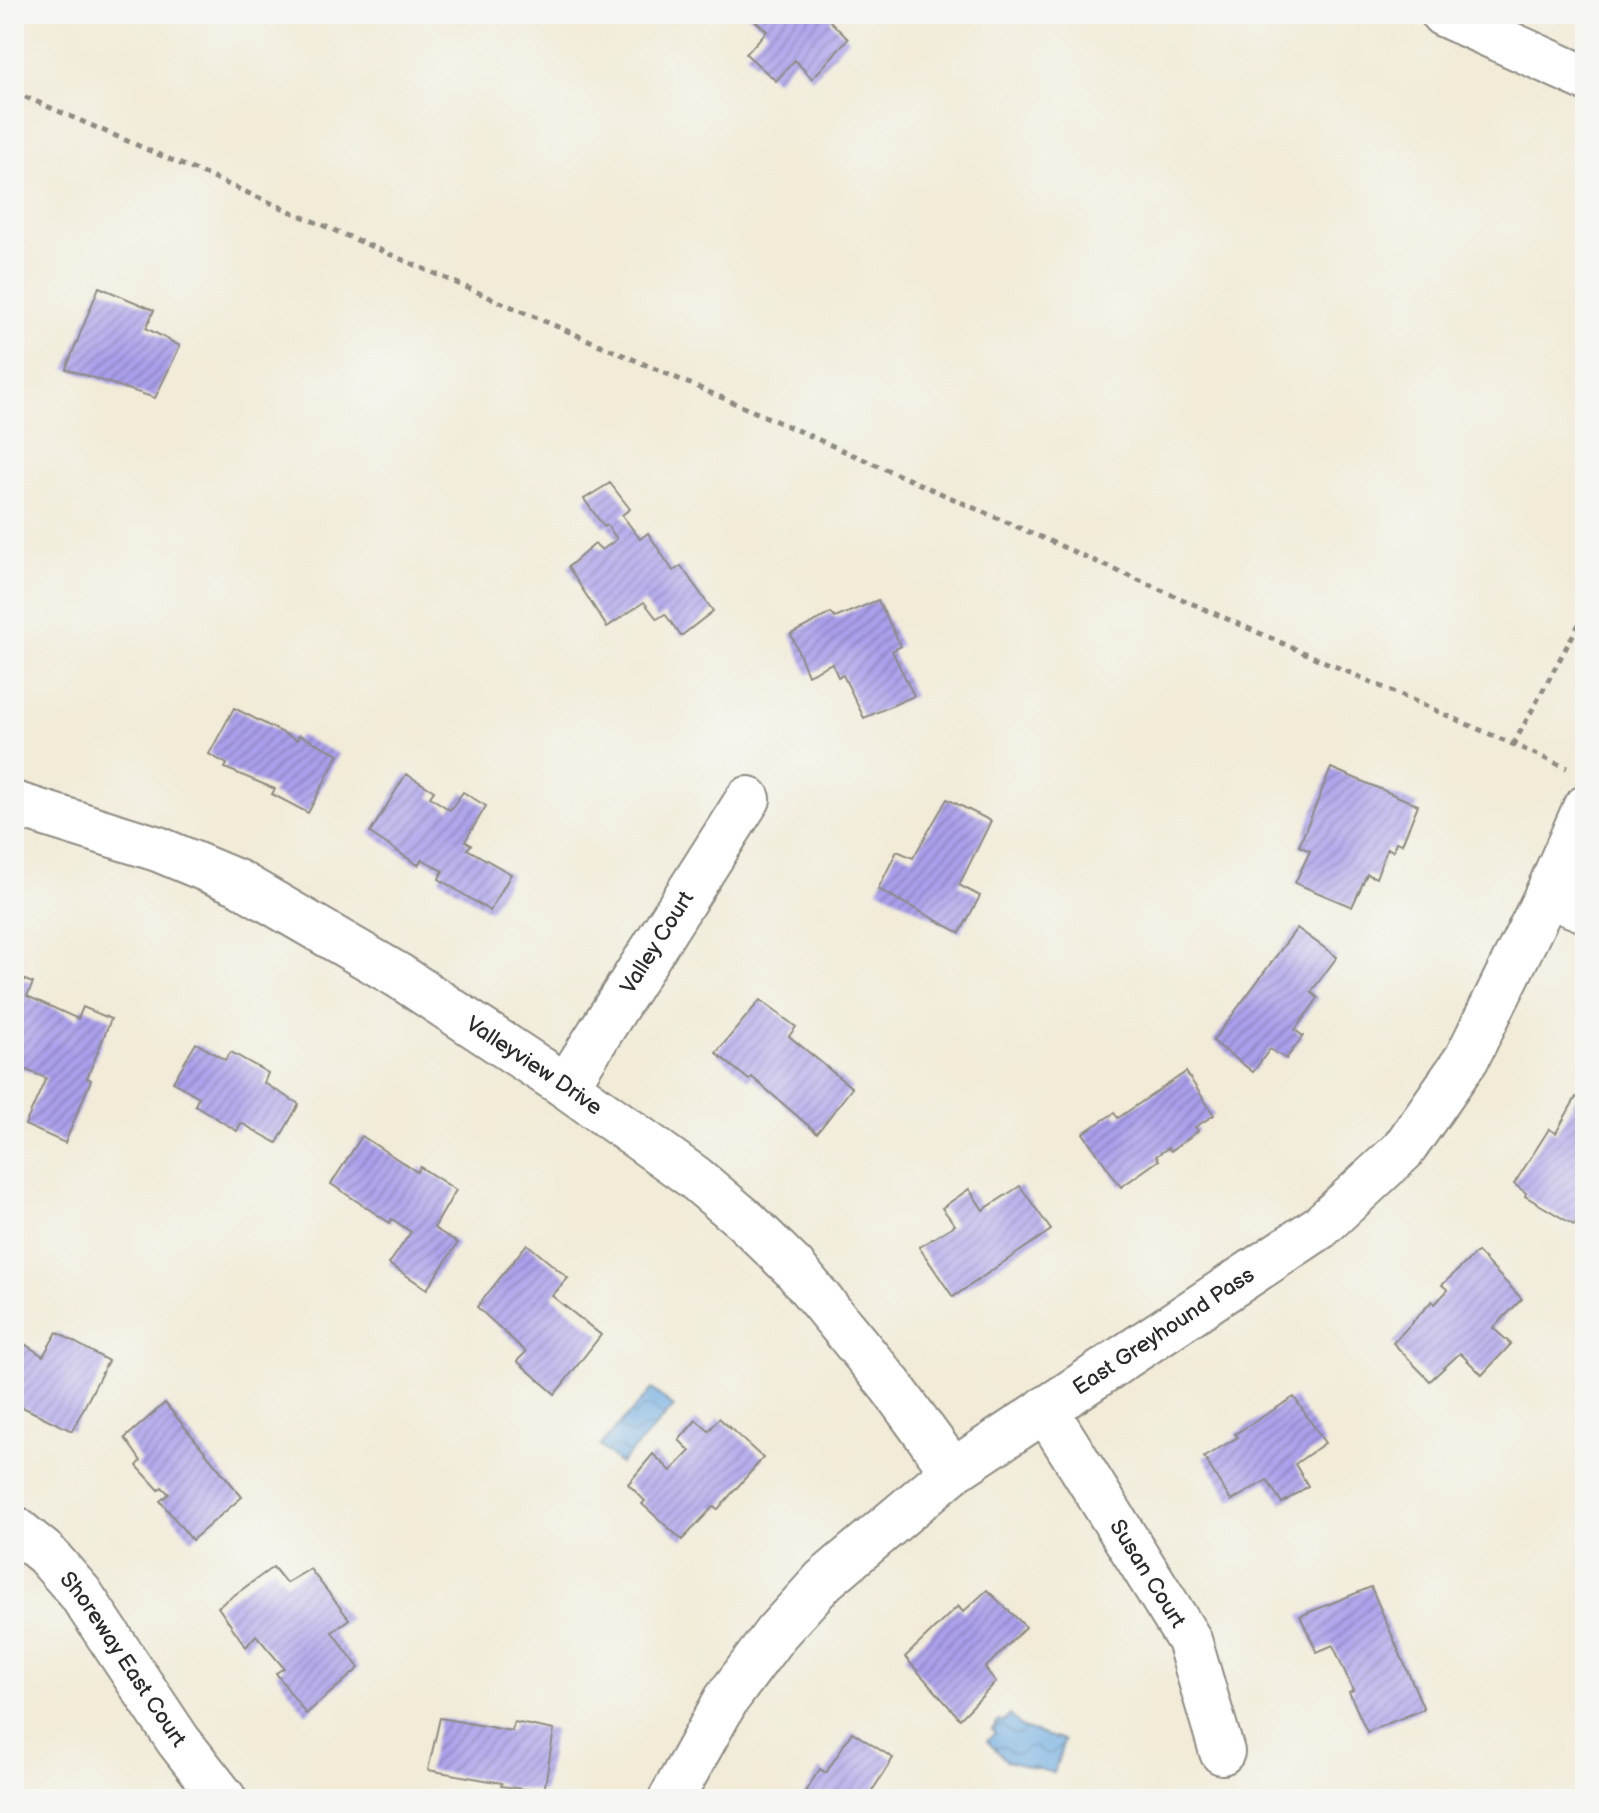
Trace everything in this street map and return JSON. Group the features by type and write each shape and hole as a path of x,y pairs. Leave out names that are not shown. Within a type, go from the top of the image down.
{"street":[{"path":"1443,14 1585,78"},
{"name":"Valley Court","path":"566,1086 748,799"},
{"name":"Valleyview Drive","path":"14,804 158,849 237,882 399,976 566,1086 695,1178 746,1221 794,1268 891,1386 953,1471"},
{"name":"East Greyhound Pass","path":"671,1799 726,1700 776,1633 824,1580 953,1471 1320,1227 1403,1150 1467,1058 1566,903 1585,808"},
{"name":"Susan Court","path":"1045,1409 1189,1640 1222,1752"},
{"name":"Shoreway East Court","path":"14,1528 46,1554 80,1593 178,1740 224,1799"}],"path":[{"path":"14,92 769,418 1567,768"},
{"path":"1513,745 1585,613"}],"water":[{"path":"652,1389 674,1407 620,1464 600,1446"},
{"path":"1010,1715 1023,1728 1064,1741 1054,1773 1007,1761 987,1741 995,1733 992,1730 999,1721 1003,1723"}],"building":[{"path":"747,14 836,14 830,21 848,39 812,79 795,60 776,81 746,54 767,31"},
{"path":"99,287 154,310 146,328 180,346 155,398 66,369"},
{"path":"610,483 630,509 622,515 640,539 648,533 673,571 681,566 713,611 681,636 665,614 657,619 644,602 607,627 568,567 595,544 602,550 617,539 584,499"},
{"path":"878,600 901,646 892,651 914,696 864,718 843,675 838,677 832,663 808,675 791,634 831,613 835,618"},
{"path":"234,708 297,740 299,735 339,754 308,813 272,794 275,789 225,768 227,764 209,754"},
{"path":"1331,768 1418,805 1402,844 1396,842 1393,851 1387,848 1376,878 1367,874 1352,907 1295,883 1310,851 1299,846"},
{"path":"406,774 434,791 430,797 450,810 463,792 486,806 465,841 471,845 467,849 511,874 490,911 439,879 443,871 422,859 418,865 370,833"},
{"path":"947,799 991,821 959,885 980,896 960,933 878,889 897,851 913,858"},
{"path":"1297,928 1337,957 1311,992 1318,998 1295,1030 1303,1036 1286,1059 1270,1049 1253,1072 1213,1041"},
{"path":"14,976 33,983 27,996 78,1019 83,1007 111,1019 87,1078 91,1080 65,1143 25,1125 46,1078 14,1065 17,1051 14,1050"},
{"path":"760,1000 796,1027 789,1036 852,1088 817,1133 752,1077 749,1080 716,1053"},
{"path":"196,1043 225,1060 231,1052 268,1073 264,1083 299,1104 277,1143 241,1123 237,1131 195,1105 199,1097 173,1082"},
{"path":"1186,1072 1214,1115 1195,1127 1198,1131 1171,1151 1168,1148 1156,1156 1159,1160 1121,1187 1083,1133 1114,1113 1118,1118"},
{"path":"1576,1097 1585,1103 1585,1223 1578,1219 1574,1225 1525,1196 1526,1193 1514,1184 1549,1129 1556,1133"},
{"path":"362,1136 417,1172 420,1167 456,1190 434,1228 458,1243 427,1289 389,1264 411,1232 392,1219 390,1223 331,1184"},
{"path":"1020,1186 1051,1230 953,1297 919,1247 955,1225 942,1208 969,1189 983,1210"},
{"path":"527,1244 568,1278 552,1296 601,1335 555,1394 517,1361 526,1352 477,1307"},
{"path":"1477,1252 1522,1299 1493,1328 1511,1344 1482,1375 1460,1353 1430,1381 1393,1343 1432,1301 1435,1304 1448,1290 1442,1285"},
{"path":"57,1332 108,1361 72,1431 14,1403 14,1337 43,1356"},
{"path":"1294,1397 1325,1443 1295,1464 1308,1486 1282,1503 1267,1480 1231,1501 1204,1457"},
{"path":"165,1403 242,1497 192,1540 160,1501 169,1494 162,1487 159,1490 137,1466 141,1461 125,1438"},
{"path":"719,1418 763,1458 718,1509 713,1507 682,1540 642,1504 645,1501 628,1484 653,1454 671,1471 690,1451 679,1440 696,1420 709,1431"},
{"path":"273,1567 286,1583 310,1569 349,1619 332,1632 359,1668 306,1714 276,1673 284,1668 256,1635 246,1647 218,1607"},
{"path":"1371,1587 1424,1709 1367,1732 1333,1645 1317,1652 1300,1616"},
{"path":"987,1590 1026,1627 985,1668 996,1682 960,1719 905,1657 958,1606 963,1612"},
{"path":"440,1718 512,1731 514,1722 554,1730 544,1792 428,1770"},
{"path":"852,1732 893,1758 867,1799 800,1799 820,1769 826,1773"}]}
